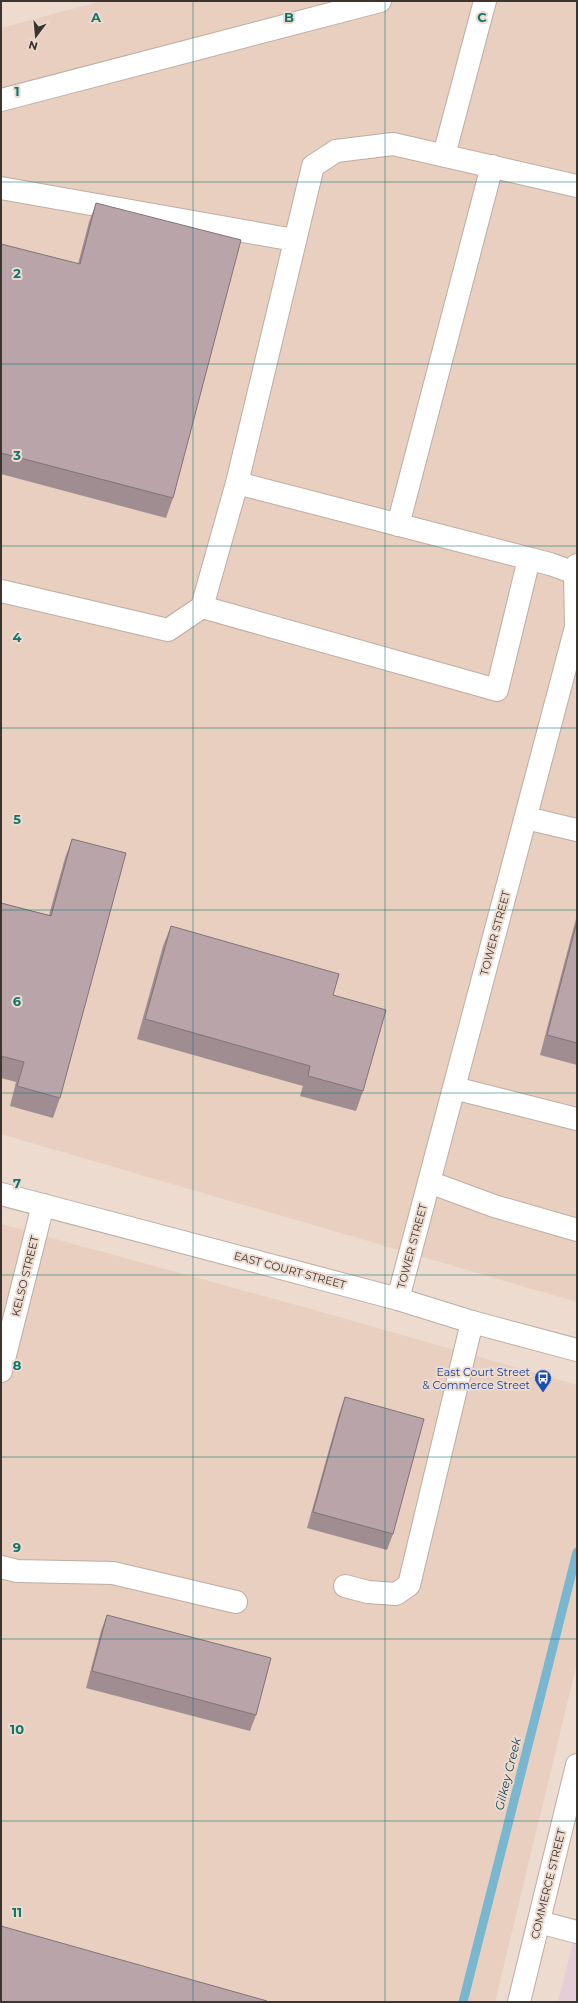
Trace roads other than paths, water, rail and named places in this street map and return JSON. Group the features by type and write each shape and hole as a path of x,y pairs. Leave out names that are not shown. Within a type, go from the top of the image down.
{"street":[{"path":"1,100 380,1"},
{"path":"444,155 485,1"},
{"path":"1,591 168,630 202,607 237,483 294,240 313,166 336,151 393,144 577,186"},
{"path":"398,525 492,166"},
{"path":"1,188 294,240"},
{"path":"237,483 530,559 576,569"},
{"path":"202,607 497,690 530,559"},
{"name":"TOWER STREET","path":"398,1299 577,628 576,569"},
{"path":"526,818 577,830"},
{"path":"454,1088 577,1119"},
{"path":"429,1182 494,1206 577,1230"},
{"name":"EAST COURT STREET","path":"1,1194 398,1299 472,1322 577,1350"},
{"name":"KELSO STREET","path":"1,1370 43,1205"},
{"path":"345,1586 368,1592 396,1594 409,1585 472,1322"},
{"path":"1,1567 17,1571 113,1573 236,1602"},
{"name":"COMMERCE STREET","path":"519,2002 577,1765"},
{"path":"539,1922 577,1932"}],"waterway":[{"name":"Gilkey Creek","path":"463,2002 577,1552"}],"place":[{"name":"East Court Street & Commerce Street","path":"543,1393"}]}
